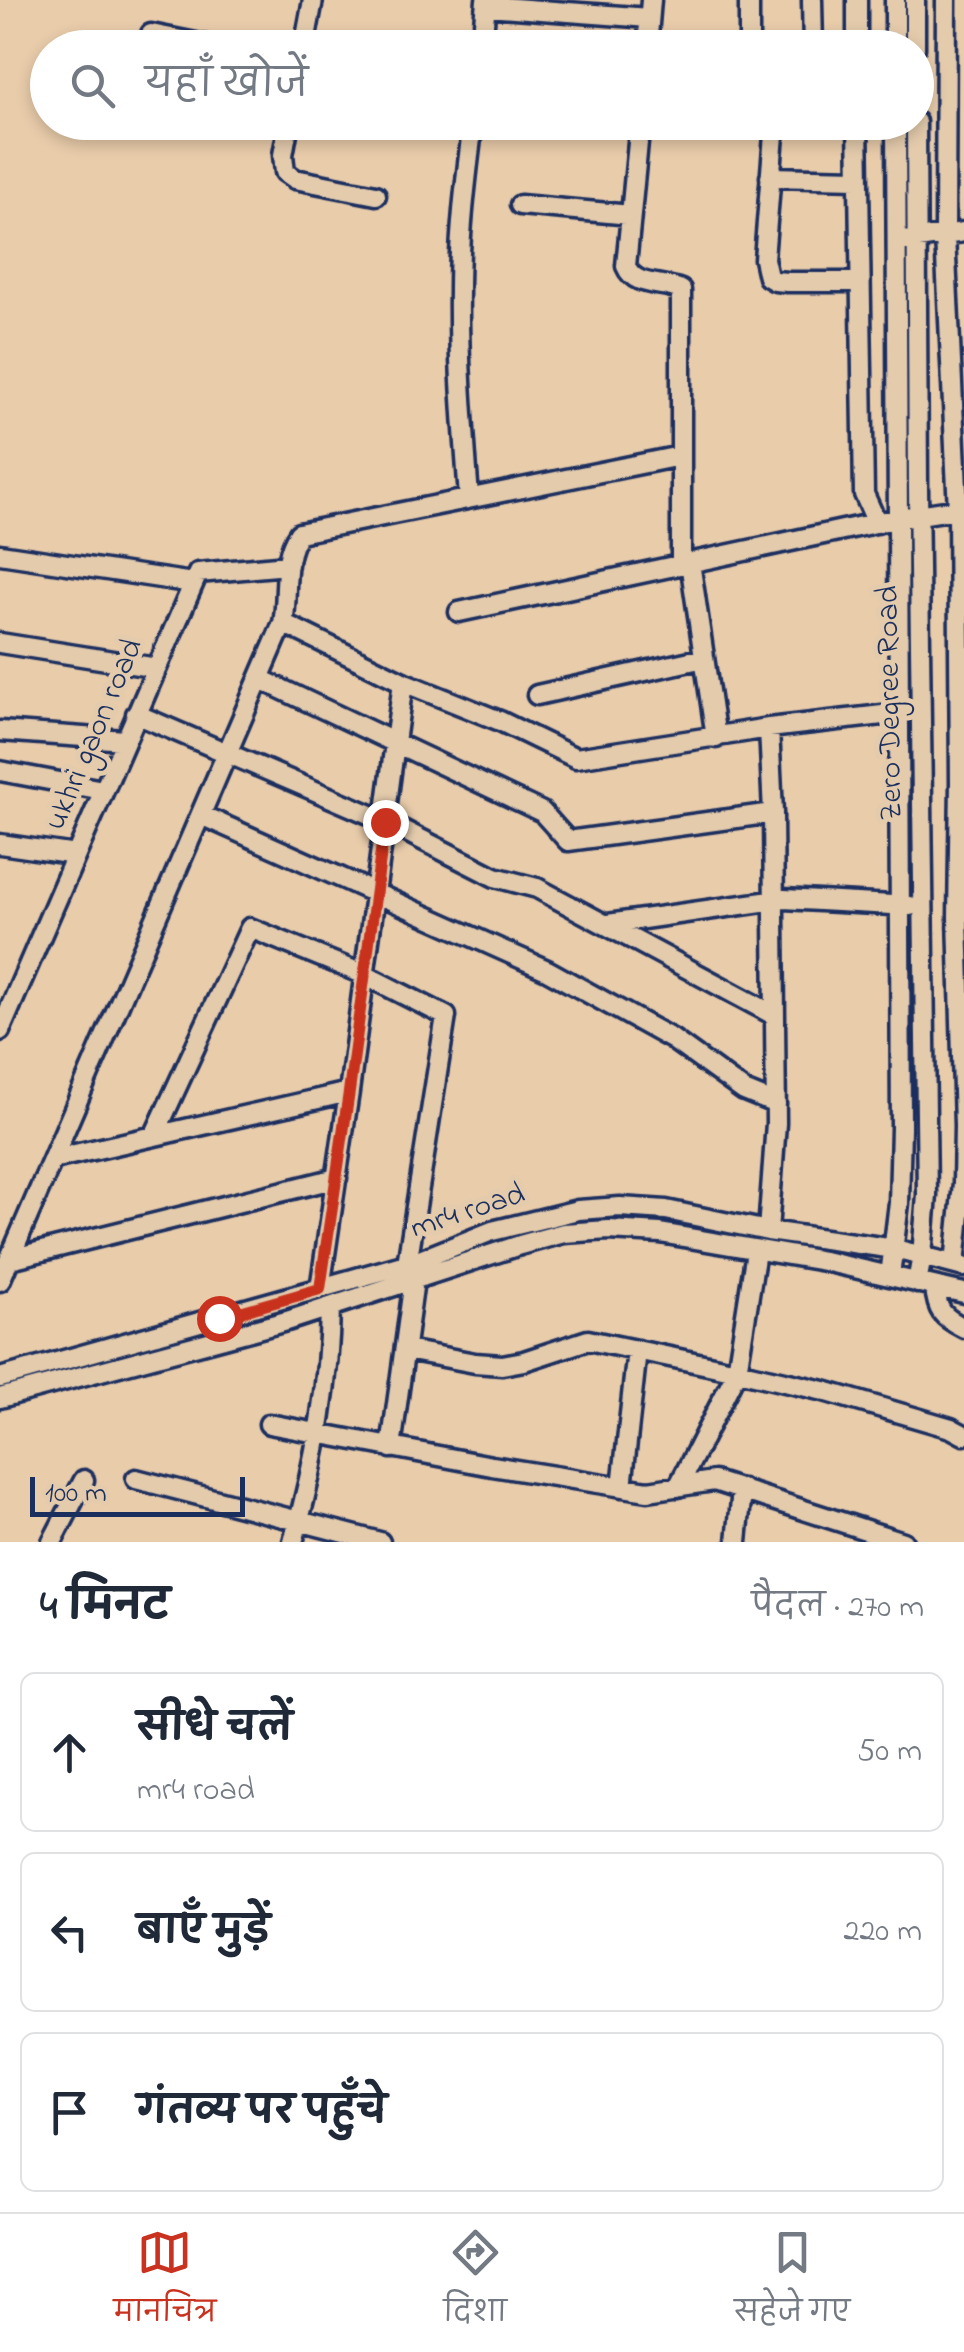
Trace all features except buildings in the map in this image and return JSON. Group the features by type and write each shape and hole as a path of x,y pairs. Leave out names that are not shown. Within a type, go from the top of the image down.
{"street":[{"path":"307,30 313,0"},
{"path":"749,0 749,30"},
{"path":"812,0 813,30"},
{"path":"857,0 857,30"},
{"path":"895,0 895,30"},
{"path":"915,0 916,30"},
{"path":"946,0 961,509 962,783 958,918 964,1126 960,1266"},
{"path":"484,30 486,3 650,9"},
{"path":"286,140 282,165 294,179 376,194"},
{"path":"469,498 459,292 470,140"},
{"path":"638,140 626,266 636,280 668,284 680,290 680,456 685,563 716,738"},
{"path":"773,140 764,259 768,278 786,282 860,282"},
{"path":"858,140 864,494 877,523"},
{"name":"Zero Degree Road","path":"890,1276 901,1128 896,140"},
{"name":"Zero Degree Road","path":"916,140 927,1196 922,1256 926,1285"},
{"path":"770,176 858,179"},
{"path":"520,205 631,215"},
{"path":"897,241 955,234"},
{"path":"0,1281 283,624 288,565 292,543 299,533 680,456"},
{"path":"459,612 899,518 961,509"},
{"path":"0,554 196,578 288,565"},
{"name":"ukhri gaon road","path":"0,1032 196,578"},
{"path":"283,624 576,758 769,728 900,713"},
{"path":"0,643 157,668"},
{"path":"537,695 704,658"},
{"path":"260,678 542,812 568,841 773,813"},
{"path":"320,1289 403,682"},
{"path":"136,714 385,822 495,877 536,888 774,1015"},
{"path":"768,1231 776,1104 769,728"},
{"path":"0,731 126,740"},
{"path":"0,771 104,790"},
{"path":"201,815 547,970 672,1039 744,1090 776,1104"},
{"path":"0,844 76,855"},
{"path":"608,924 772,900 842,900 923,907"},
{"path":"154,1136 250,928 365,975 446,1016 410,1272 406,1350 391,1448"},
{"path":"53,1159 349,1092"},
{"path":"10,1259 337,1178"},
{"name":"mr4 road","path":"0,1398 287,1321 410,1272 492,1231 578,1210 666,1210 768,1231 895,1249 960,1266"},
{"name":"mr4 road","path":"0,1378 320,1289 410,1272 564,1233 635,1230 824,1261 964,1293"},
{"path":"924,1231 960,1238"},
{"path":"678,1486 737,1370 756,1251"},
{"path":"926,1285 939,1310 964,1328"},
{"path":"293,1542 319,1433 329,1358 330,1307"},
{"path":"406,1350 502,1366 588,1340 824,1391 964,1435"},
{"path":"622,1487 637,1350"},
{"path":"269,1424 648,1491 714,1481 903,1542"},
{"path":"136,1479 380,1542"},
{"path":"52,1542 84,1480"},
{"path":"737,1542 742,1489"}],"route":[{"path":"219,1318 320,1289 385,822"}]}
